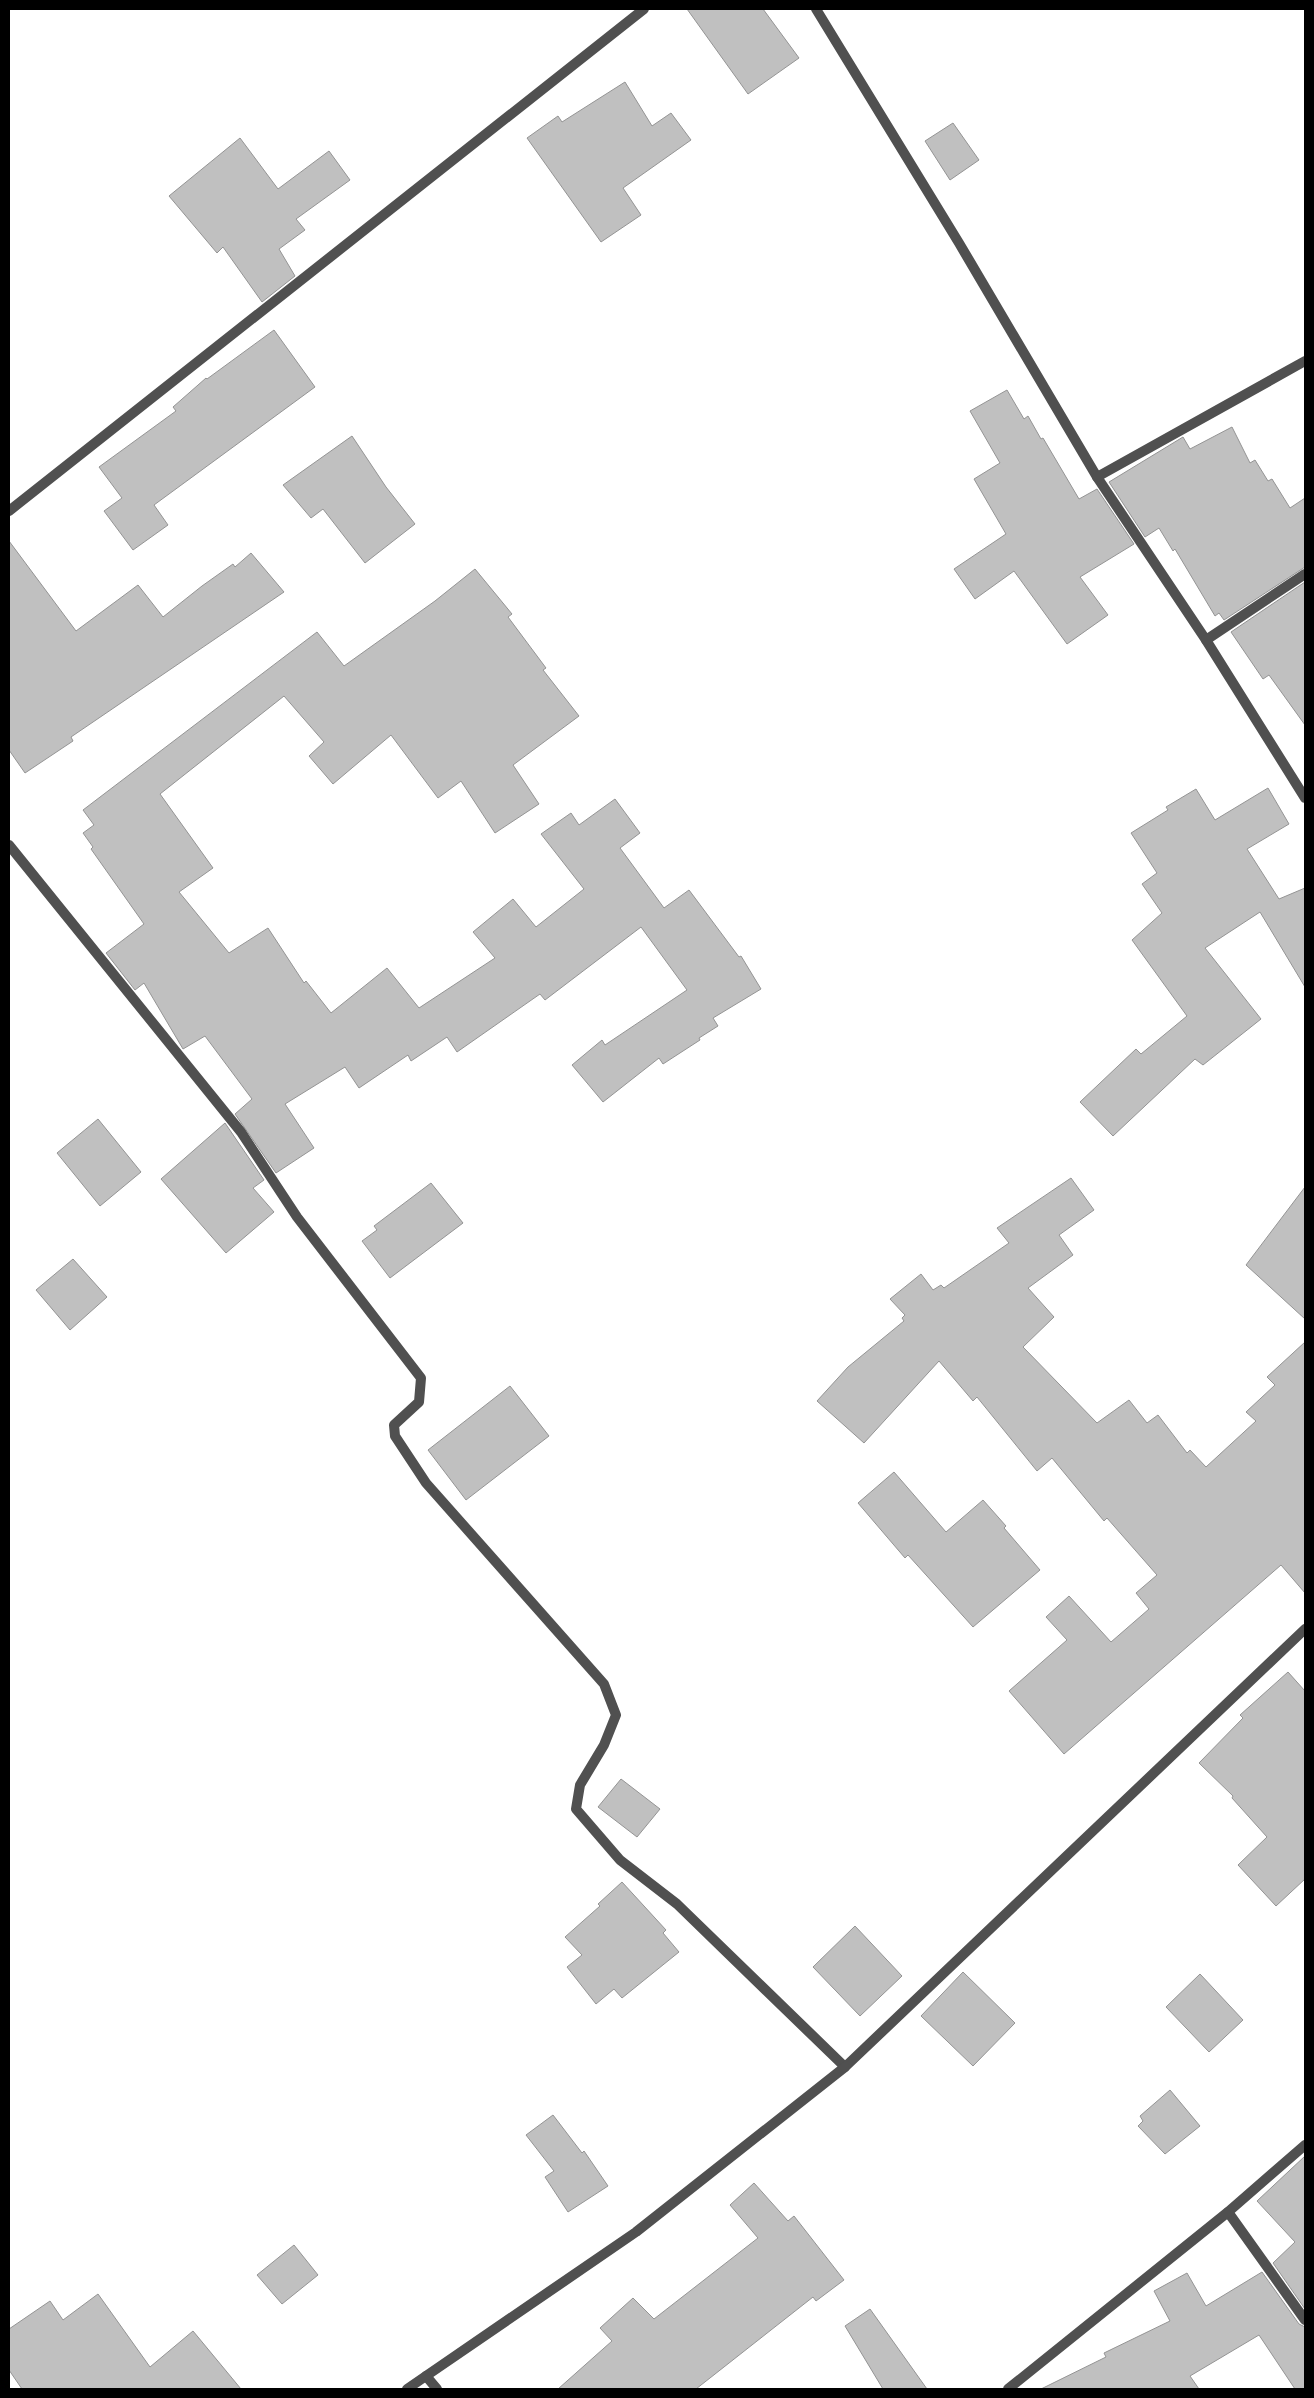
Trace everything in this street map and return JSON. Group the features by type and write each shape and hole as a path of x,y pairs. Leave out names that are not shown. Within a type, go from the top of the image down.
{"street":[{"path":"9,511 644,9"},
{"path":"816,9 959,243 1097,478 1206,640 1305,798"},
{"path":"1097,478 1305,361"},
{"path":"1206,640 1305,574"},
{"path":"9,845 241,1132 297,1217 421,1378 420,1402 394,1425 395,1436 426,1484 604,1684 616,1715 604,1745 580,1785 576,1809 620,1860 677,1904 845,2067"},
{"path":"407,2389 636,2232 845,2067 1305,1629"},
{"path":"1008,2389 1228,2212 1305,2145"},
{"path":"1228,2212 1305,2320"},
{"path":"426,2376 437,2389"}],"building":[{"path":"687,9 763,9 799,58 748,94"},
{"path":"625,82 652,126 671,113 691,140 623,188 641,215 601,242 527,138 558,116 562,122"},
{"path":"953,123 979,160 950,180 925,141"},
{"path":"240,138 278,189 329,151 350,180 296,219 305,230 279,249 295,276 262,302 223,247 217,253 169,196"},
{"path":"274,330 315,387 154,505 168,525 133,550 104,511 122,498 99,467 176,411 173,407 206,378"},
{"path":"1007,390 1024,419 1028,416 1041,439 1043,438 1079,499 1097,489 1134,544 1080,577 1108,615 1067,644 1014,571 975,599 954,569 1006,534 974,479 1000,463 970,411"},
{"path":"1232,427 1250,463 1255,460 1268,481 1272,479 1290,508 1305,498 1305,567 1224,620 1219,613 1215,616 1175,549 1173,551 1159,528 1145,537 1109,482 1183,437 1190,449"},
{"path":"352,436 386,487 415,524 365,563 323,509 311,518 283,485"},
{"path":"9,541 76,631 138,585 163,617 202,586 233,564 235,567 251,553 284,592 71,737 73,741 25,773 9,750"},
{"path":"475,569 512,614 508,617 546,668 543,670 579,716 513,765 539,804 495,833 461,781 438,798 391,735 333,784 309,756 324,742 284,696 160,794 213,868 179,892 229,953 268,928 304,983 306,981 331,1013 387,968 419,1008 495,958 473,932 513,899 536,927 584,889 541,834 571,813 579,825 615,799 640,833 620,848 664,908 689,890 739,957 741,956 761,989 713,1018 718,1026 699,1038 700,1040 663,1064 659,1058 603,1102 572,1065 602,1040 605,1045 687,990 641,927 545,1000 540,994 457,1052 447,1037 411,1061 408,1055 359,1088 345,1067 285,1104 314,1148 276,1173 235,1114 252,1099 205,1036 183,1049 144,983 135,990 106,953 144,924 91,849 93,847 83,833 94,825 83,810 317,632 344,666 435,601"},
{"path":"1305,582 1305,725 1269,675 1263,679 1231,632"},
{"path":"1268,788 1289,824 1247,849 1279,899 1305,888 1305,987 1260,912 1205,948 1261,1019 1203,1065 1195,1059 1113,1136 1080,1102 1136,1049 1141,1054 1187,1016 1132,940 1162,913 1142,884 1157,873 1131,833 1168,810 1166,807 1196,789 1215,820"},
{"path":"98,1119 141,1172 100,1206 57,1153"},
{"path":"225,1123 264,1180 253,1188 274,1212 226,1253 161,1179"},
{"path":"1071,1178 1094,1210 1059,1235 1073,1255 1028,1288 1054,1317 1023,1347 1097,1423 1129,1400 1147,1423 1158,1415 1187,1453 1190,1450 1206,1467 1256,1421 1246,1412 1275,1385 1267,1377 1305,1342 1305,1593 1281,1565 1064,1754 1009,1691 1067,1640 1046,1617 1069,1596 1111,1642 1149,1609 1136,1593 1157,1575 1107,1518 1104,1521 1052,1458 1037,1471 977,1397 973,1401 939,1361 864,1443 817,1401 848,1367 904,1321 902,1318 905,1315 890,1299 921,1274 933,1290 941,1285 944,1288 1009,1243 997,1228"},
{"path":"431,1183 463,1223 390,1278 362,1241 377,1230 374,1226"},
{"path":"1305,1187 1305,1319 1246,1265"},
{"path":"73,1259 107,1297 70,1330 36,1290"},
{"path":"510,1386 549,1436 466,1500 428,1450"},
{"path":"894,1472 946,1532 983,1500 1040,1570 973,1627 908,1555 905,1558 858,1503"},
{"path":"1288,1672 1305,1691 1305,1879 1276,1906 1238,1865 1267,1837 1232,1798 1233,1796 1199,1763 1243,1718 1240,1715"},
{"path":"621,1779 660,1809 637,1837 598,1807"},
{"path":"622,1882 666,1930 663,1933 679,1952 622,1998 614,1989 596,2004 567,1967 582,1955 565,1937 600,1906 598,1904"},
{"path":"855,1926 902,1976 860,2016 813,1967"},
{"path":"963,1972 1015,2023 973,2066 921,2016"},
{"path":"1200,1974 1243,2020 1209,2052 1166,2007"},
{"path":"1170,2090 1200,2126 1165,2154 1138,2126 1143,2121 1140,2116"},
{"path":"553,2115 582,2153 584,2151 608,2186 568,2212 545,2177 554,2171 526,2135"},
{"path":"1305,2156 1305,2309 1273,2263 1295,2242 1257,2201"},
{"path":"754,2183 788,2221 794,2216 844,2280 816,2301 813,2297 696,2389 558,2389 612,2341 600,2328 633,2298 654,2319 758,2238 730,2205"},
{"path":"294,2245 318,2275 282,2304 257,2275"},
{"path":"1262,2272 1299,2324 1305,2327 1305,2389 1295,2389 1259,2335 1190,2376 1199,2389 1041,2389 1106,2357 1104,2353 1170,2321 1154,2291 1187,2273 1206,2306"},
{"path":"98,2294 150,2367 193,2331 241,2389 22,2389 9,2370 9,2329 50,2301 63,2320"},
{"path":"870,2309 927,2389 883,2389 845,2326"}]}
